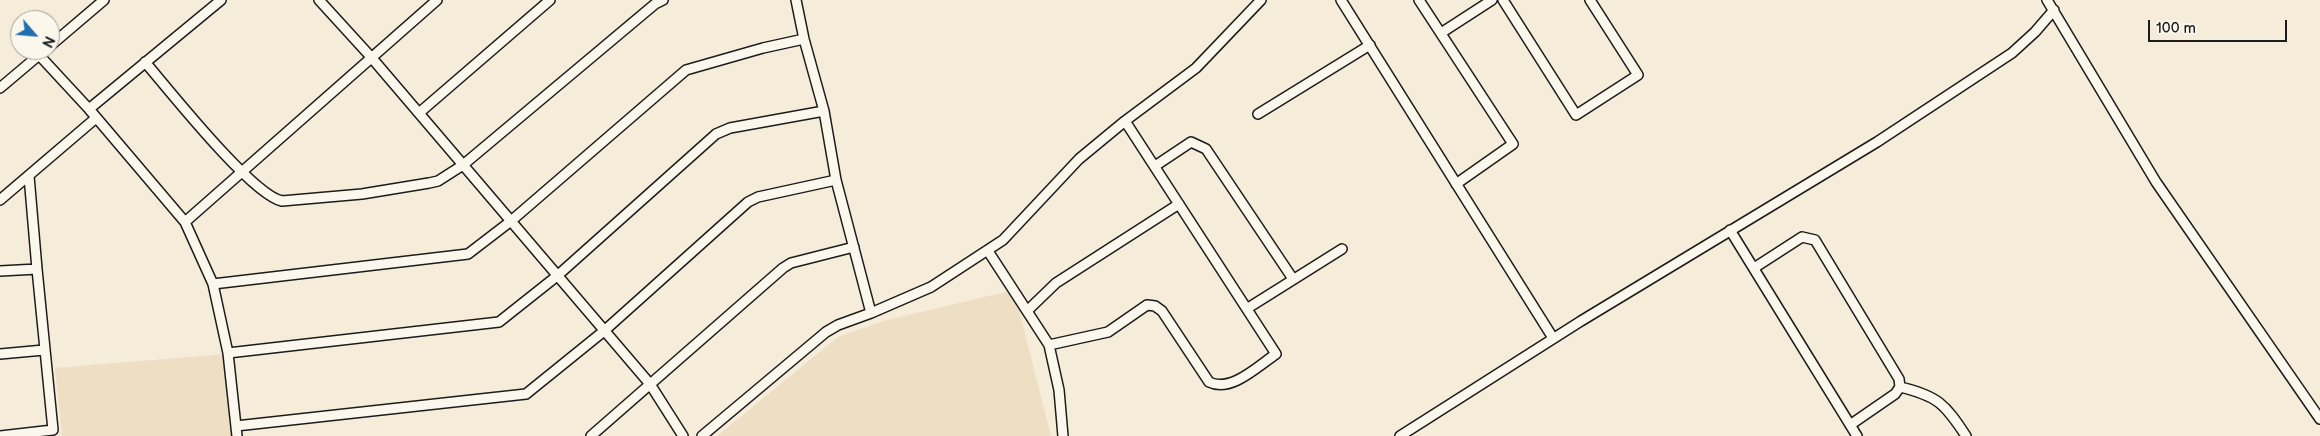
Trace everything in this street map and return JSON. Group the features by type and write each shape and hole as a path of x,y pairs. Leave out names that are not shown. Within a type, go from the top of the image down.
{"street":[{"path":"60,37 104,0"},
{"path":"88,109 221,0"},
{"path":"185,222 436,0"},
{"path":"419,113 550,0"},
{"path":"145,62 242,173 275,198 282,201 362,194 438,181 463,165 655,4 663,0"},
{"path":"796,0 804,39 824,111 836,180 871,313"},
{"path":"702,436 826,332 838,325 931,287 1003,240 1079,159 1125,121 1196,68 1262,0"},
{"path":"1354,0 1344,4 1553,338"},
{"path":"1419,0 1513,144 1456,184"},
{"path":"1441,33 1492,0"},
{"path":"1503,0 1576,116 1638,75 1590,0"},
{"path":"2048,0 2156,182 2320,420"},
{"path":"323,1 650,384 683,436"},
{"path":"1400,436 1553,338 1876,142 2012,52 2035,32 2054,10"},
{"path":"214,284 468,254 511,221 686,70 763,48 804,39"},
{"path":"1258,114 1370,45"},
{"path":"0,88 33,60"},
{"path":"48,60 185,222 214,284 228,353 237,436"},
{"path":"228,353 494,323 503,320 557,276 716,134 730,128 824,111"},
{"path":"0,200 96,118"},
{"path":"1049,345 1108,332 1147,305 1155,306 1162,312 1209,382 1217,386 1229,385 1276,354 1248,308 1125,121"},
{"path":"1154,166 1191,142 1206,149 1293,279"},
{"path":"0,436 54,433 44,350 29,176"},
{"path":"236,426 526,394 604,331 748,202 758,197 836,180"},
{"path":"1026,311 1056,283 1179,204"},
{"path":"1730,230 1857,436"},
{"path":"1754,268 1802,237 1815,240 1899,379 1900,388 1895,394 1850,425"},
{"path":"591,436 787,265 854,247"},
{"path":"1248,308 1342,249"},
{"path":"988,251 1049,345 1060,390 1063,436"},
{"path":"0,271 38,269"},
{"path":"0,354 44,350"},
{"path":"1900,388 1927,393 1950,412 1966,436"}],"shaded area":[{"path":"1014,290 1051,436 717,436 838,337 883,321"},
{"path":"225,354 232,436 62,436 55,368"}]}
